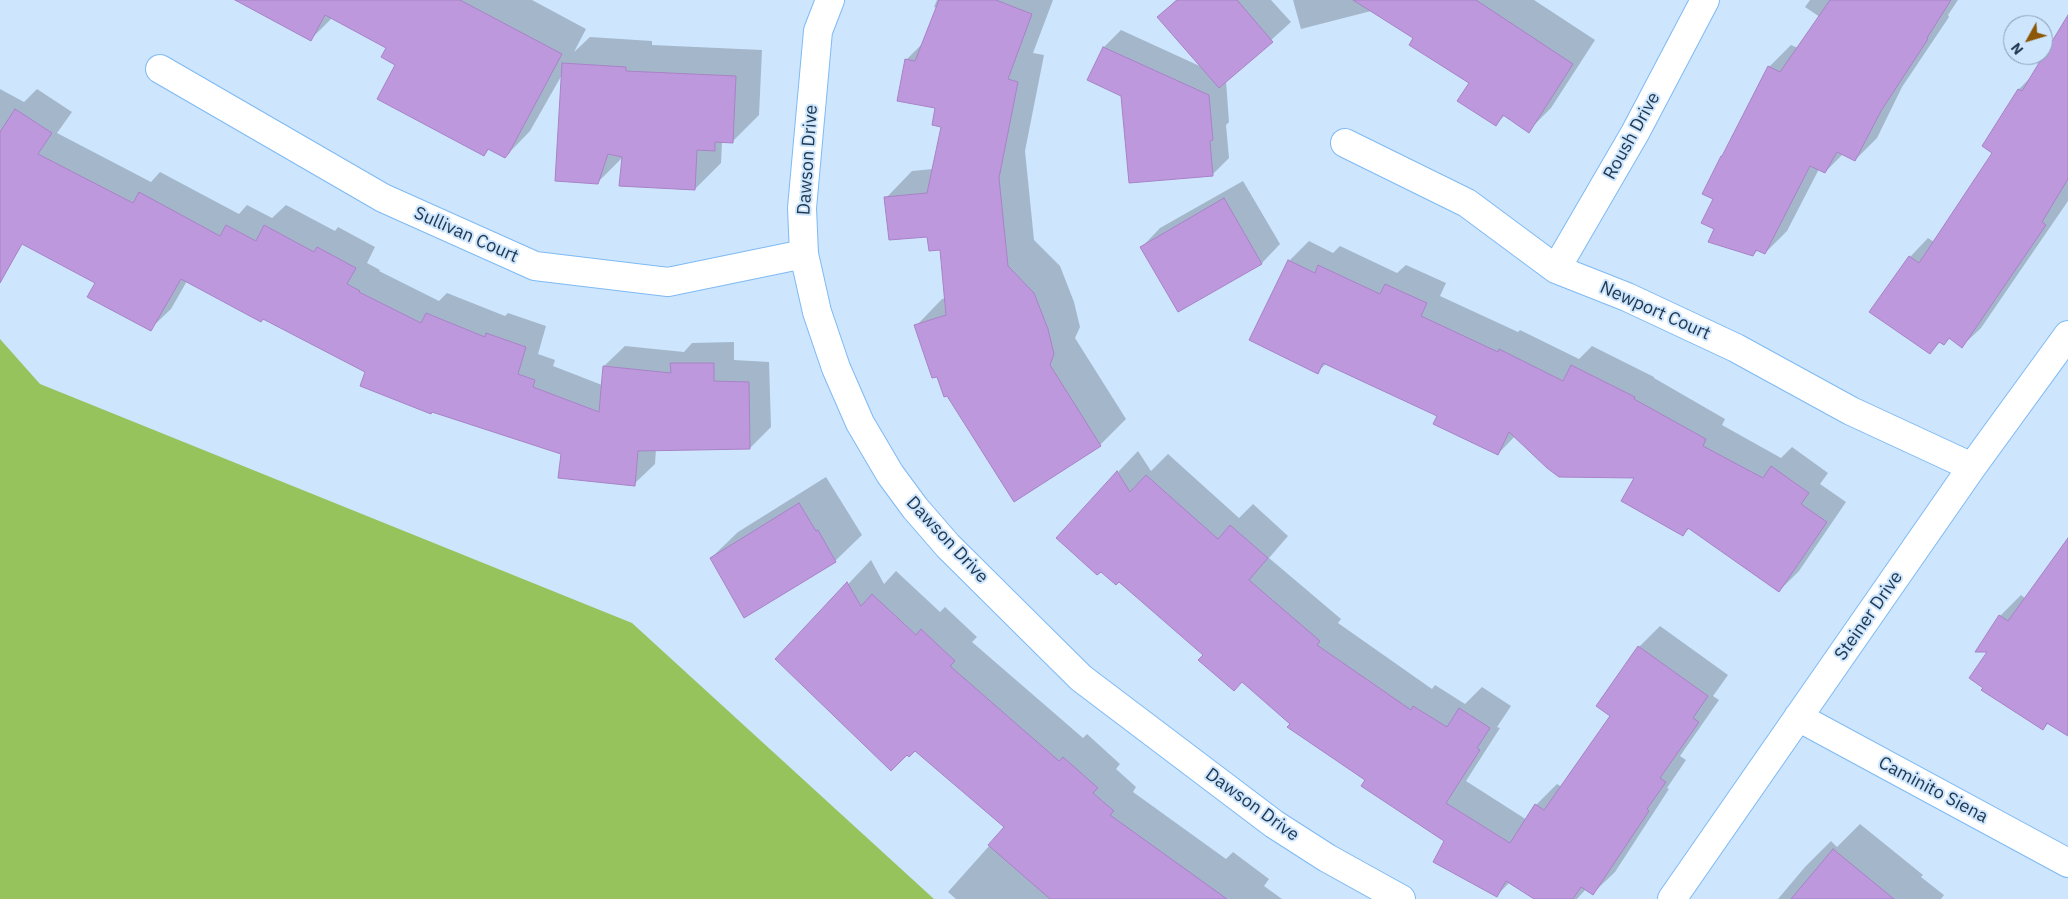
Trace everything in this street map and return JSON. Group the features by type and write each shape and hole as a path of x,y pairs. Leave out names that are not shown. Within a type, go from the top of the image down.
{"street":[{"name":"Dawson Drive","path":"830,0 818,31 802,208 804,254 817,312 836,368 860,423 890,474 915,508 948,546 1082,678 1274,824 1327,858 1401,899"},
{"name":"Roush Drive","path":"1556,269 1635,133 1705,0"},
{"name":"Sullivan Court","path":"160,69 383,198 535,266 668,282 804,254"},
{"name":"Newport Court","path":"1345,143 1467,203 1556,269 1627,297 1736,348 1851,410 1972,467"},
{"name":"Steiner Drive","path":"1672,899 1972,467 2068,335"},
{"name":"Caminito Siena","path":"1798,717 2068,863"}],"green space":[{"path":"0,339 40,384 632,623 934,899 0,899"}],"building":[{"path":"235,0 460,0 562,54 509,153 505,158 488,149 484,156 377,99 395,65 381,57 386,48 325,15 311,41"},
{"path":"939,0 996,0 1032,14 1008,79 1018,82 999,178 1008,266 1034,293 1048,329 1054,354 1050,365 1101,446 1014,502 947,396 944,397 937,377 932,378 914,325 946,315 940,250 929,251 927,237 889,240 884,197 927,193 941,127 932,125 935,108 897,101 905,59 915,61"},
{"path":"1177,0 1237,0 1273,42 1219,88 1157,17"},
{"path":"1353,0 1476,0 1573,64 1529,133 1503,115 1496,126 1457,101 1469,83 1409,45 1413,38"},
{"path":"1830,0 1951,0 1881,111 1855,161 1837,152 1825,173 1810,166 1765,254 1756,250 1753,256 1708,242 1714,229 1701,223 1713,199 1702,194 1721,156 1768,66 1780,72"},
{"path":"2068,15 2068,179 2042,222 2046,225 1962,348 1949,338 1944,345 1939,342 1930,354 1869,312 1909,256 1919,263 1992,153 1982,146 2018,89 2022,91 2038,65 2053,65 2053,40"},
{"path":"1103,47 1209,95 1213,140 1210,141 1213,176 1129,183 1121,96 1087,80"},
{"path":"562,63 626,67 626,71 736,76 733,143 715,142 715,151 697,150 695,190 619,186 622,157 608,154 598,184 555,181"},
{"path":"15,109 52,133 38,154 133,203 139,192 220,236 226,225 256,241 264,225 314,252 317,247 356,268 347,284 421,323 426,313 485,337 486,333 526,347 518,374 535,380 533,387 599,412 603,366 671,373 670,363 714,363 714,381 749,382 750,449 638,451 635,486 558,478 561,454 432,412 431,414 360,386 365,372 263,319 261,322 181,279 151,331 87,297 95,283 22,244 0,283 0,132"},
{"path":"1224,198 1262,264 1178,312 1140,247"},
{"path":"1288,260 1315,273 1318,265 1380,294 1385,284 1427,303 1421,316 1498,352 1499,349 1563,381 1571,365 1635,397 1634,399 1706,439 1703,446 1763,478 1771,466 1809,493 1801,504 1827,522 1779,592 1688,528 1683,536 1621,501 1634,478 1559,477 1509,432 1498,455 1433,424 1437,416 1323,363 1318,374 1249,340"},
{"path":"1117,471 1130,492 1146,475 1218,539 1230,525 1268,558 1249,580 1320,641 1317,645 1411,710 1413,706 1447,727 1459,708 1490,728 1477,748 1480,750 1446,803 1510,843 1535,804 1544,810 1610,716 1596,706 1638,646 1708,696 1693,718 1699,722 1660,778 1666,782 1593,895 1581,887 1573,899 1534,899 1506,881 1497,897 1433,862 1444,841 1361,786 1365,780 1287,727 1290,724 1242,682 1234,691 1198,660 1203,655 1119,582 1116,585 1101,572 1097,575 1056,538"},
{"path":"799,503 816,531 818,530 836,562 744,618 710,558"},
{"path":"2068,538 2068,736 2047,723 2043,730 1981,690 1983,688 1969,678 1987,652 1975,652 1999,615 2008,621"},
{"path":"847,582 861,606 872,594 916,635 921,629 955,661 950,666 1059,761 1063,757 1098,788 1093,793 1114,811 1110,815 1227,899 1050,899 988,845 1004,827 915,751 909,757 907,755 891,771 775,659"},
{"path":"1833,849 1894,899 1791,899"}]}
